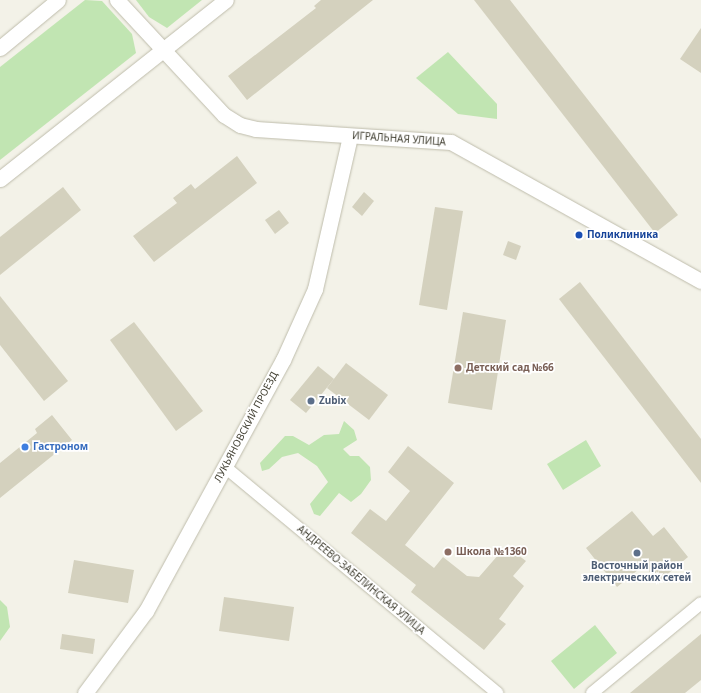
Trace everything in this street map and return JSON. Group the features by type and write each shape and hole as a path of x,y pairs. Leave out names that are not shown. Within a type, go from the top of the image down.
{"street":[{"path":"0,48 58,0"},
{"name":"ИГРАЛЬНАЯ УЛИЦА","path":"117,0 224,115 240,125 350,136 451,142 701,281"},
{"path":"0,179 226,0"},
{"name":"ЛУКЬЯНОВСКИЙ ПРОЕЗД","path":"85,693 146,611 283,360 315,289 350,136"},
{"name":"АНДРЕЕВО-ЗАБЕЛИНСКАЯ УЛИЦА","path":"225,467 496,693"},
{"path":"592,693 701,603"}],"green space":[{"path":"85,0 102,1 132,34 136,53 0,160 0,67"},
{"path":"136,0 202,0 167,28 149,17"},
{"path":"448,52 497,104 497,119 458,114 416,78"},
{"path":"344,421 354,430 357,440 343,449 350,456 359,456 370,467 371,480 361,494 351,502 339,493 320,516 314,514 310,504 328,482 317,466 298,453 282,457 269,469 262,471 260,463 285,436 293,436 309,445 324,435 339,434"},
{"path":"586,440 601,466 563,490 547,464"},
{"path":"0,600 7,607 10,627 0,641"},
{"path":"595,625 617,653 574,689 551,661"}],"building":[{"path":"321,0 373,0 247,100 228,76 316,8 314,6"},
{"path":"474,0 510,0 678,215 655,233"},
{"path":"701,28 701,73 680,59"},
{"path":"237,156 257,183 154,262 133,236 177,203 173,198 191,184 195,189"},
{"path":"63,187 81,210 0,275 0,237"},
{"path":"364,192 374,201 362,216 352,207"},
{"path":"435,207 463,211 447,310 419,305"},
{"path":"279,210 289,223 275,234 265,220"},
{"path":"508,241 521,246 516,260 503,255"},
{"path":"580,282 701,439 701,483 559,299"},
{"path":"0,296 68,381 44,401 0,345"},
{"path":"463,312 506,320 492,410 448,403"},
{"path":"134,322 203,411 176,431 110,340"},
{"path":"346,363 388,395 369,420 327,388"},
{"path":"318,366 334,379 306,413 290,400"},
{"path":"52,415 72,440 0,498 0,463 37,433 35,429"},
{"path":"408,446 454,483 405,545 434,568 443,557 467,576 479,577 506,546 526,561 513,576 524,586 499,619 506,624 484,650 411,592 416,585 351,533 370,509 386,521 410,491 388,472"},
{"name":"Восточный район электрических сетей","path":"632,511 653,536 664,527 688,557 658,582 644,565 617,587 586,548"},
{"path":"74,560 134,570 128,603 68,593"},
{"path":"224,597 294,607 289,641 219,631"},
{"path":"62,634 95,639 93,654 60,649"},
{"path":"701,634 701,680 685,693 630,693"}],"place":[{"name":"Поликлиника","path":"579,235"},
{"name":"Детский сад №66","path":"458,368"},
{"name":"Zubix","path":"311,401"},
{"name":"Гастроном","path":"25,447"},
{"name":"Школа №1360","path":"448,552"},
{"name":"Восточный район электрических сетей","path":"637,553"}]}
